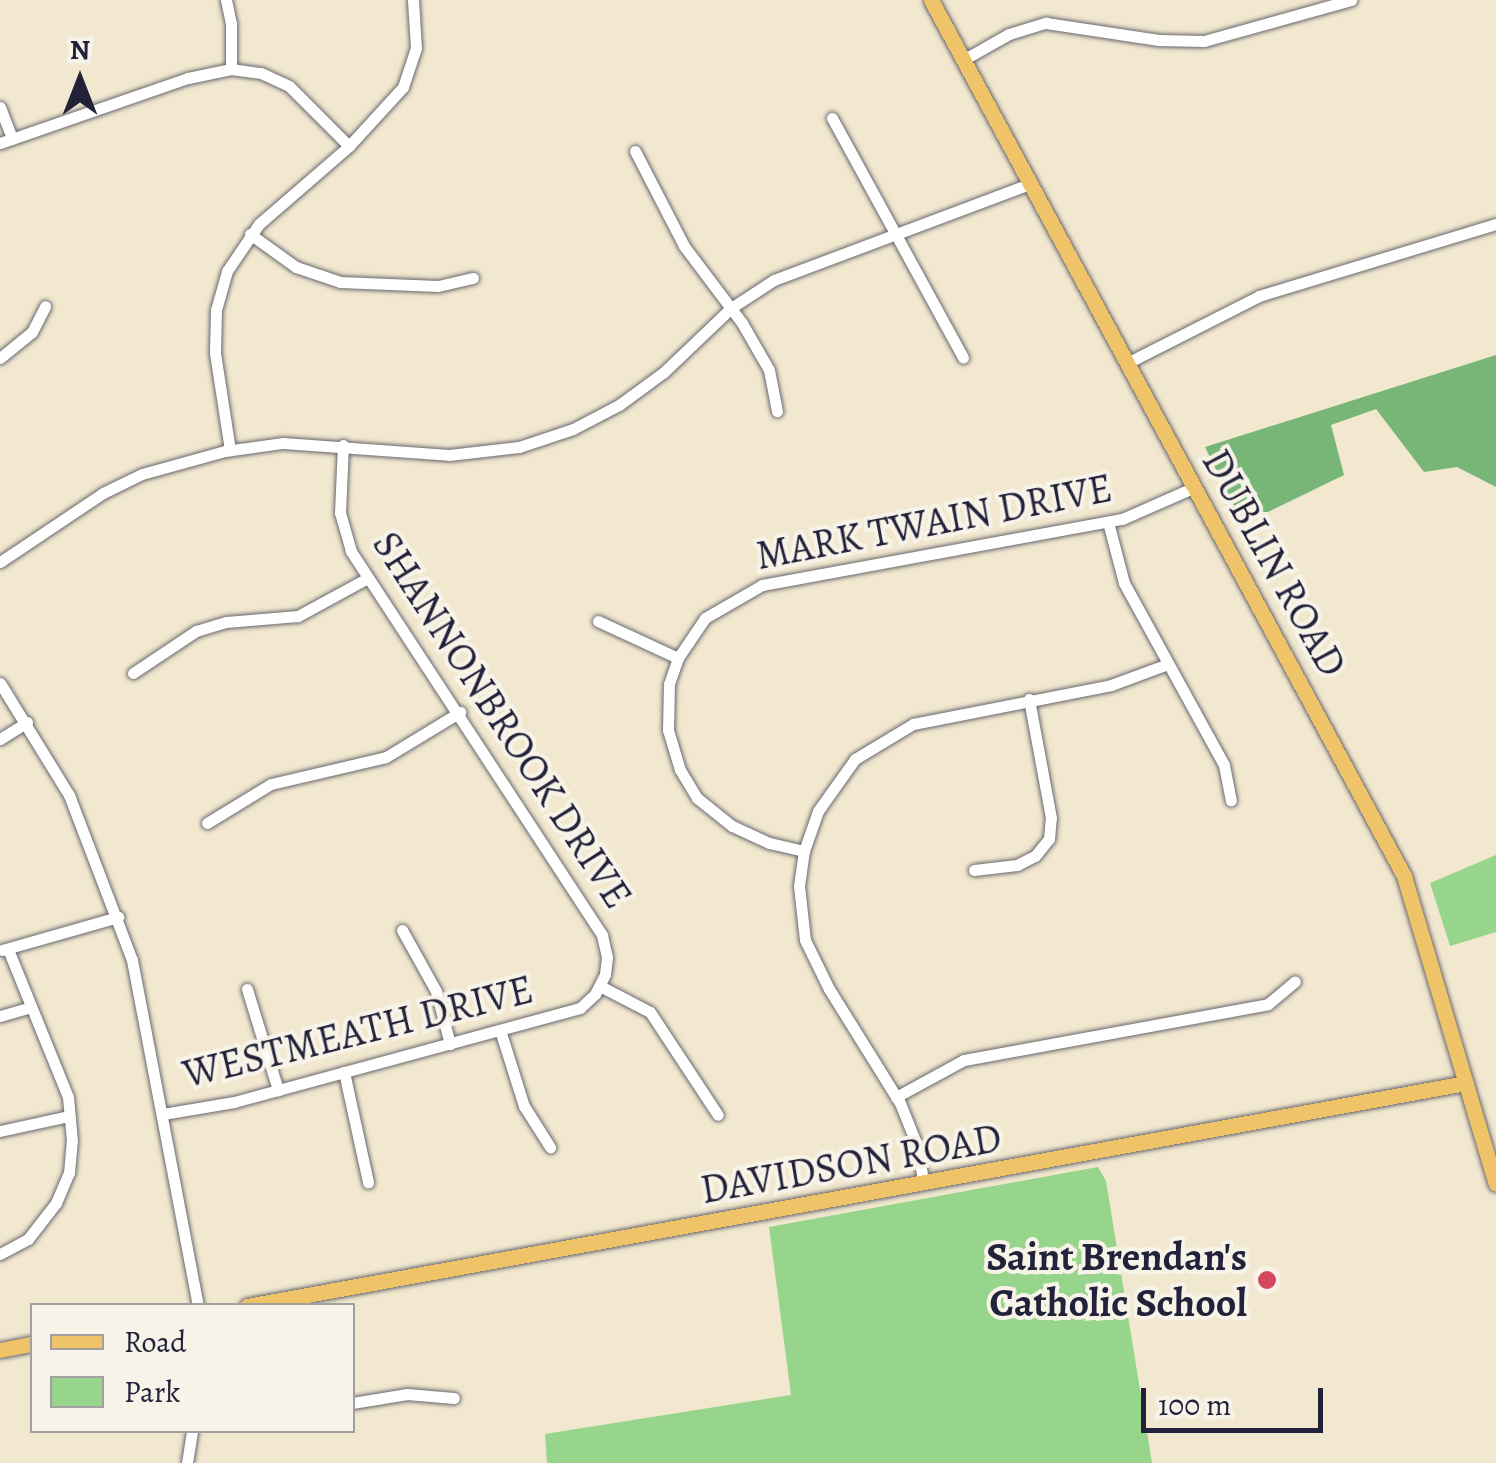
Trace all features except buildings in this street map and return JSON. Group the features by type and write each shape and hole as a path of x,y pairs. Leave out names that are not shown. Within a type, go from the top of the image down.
{"main road":[{"name":"DUBLIN ROAD","path":"930,0 1404,876 1496,1184"},
{"name":"DAVIDSON ROAD","path":"265,1303 1466,1083"},
{"path":"0,1350 30,1344"}],"street":[{"path":"226,0 232,24 231,69"},
{"path":"230,450 214,353 216,310 227,271 250,234 378,118 408,78 418,26 414,0"},
{"path":"963,60 1008,34 1046,23 1160,40 1204,40 1352,0"},
{"path":"0,107 6,141 188,78 231,69 261,73 288,86 348,146"},
{"path":"832,118 963,356"},
{"path":"635,152 684,246 731,308 769,370 777,411"},
{"path":"0,562 103,493 142,474 230,450 284,442 449,455 518,447 573,428 619,405 664,372 731,308 774,280 1030,184"},
{"path":"1127,363 1259,296 1496,224"},
{"path":"250,234 296,267 340,282 438,286 473,278"},
{"path":"0,358 32,332 45,306"},
{"name":"SHANNONBROOK DRIVE","path":"343,445 340,512 351,551 366,579 460,712 602,935 607,957 600,986"},
{"name":"MARK TWAIN DRIVE","path":"804,851 769,843 732,826 707,808 688,785 674,758 666,715 669,684 678,658 705,618 762,585 1108,522 1140,514 1195,487"},
{"path":"1108,522 1124,583 1224,764 1230,800"},
{"path":"133,673 196,631 226,622 298,616 366,579"},
{"path":"598,622 678,658"},
{"path":"924,1184 916,1143 896,1097 810,952 800,913 804,851 818,811 841,773 882,739 947,714 1110,685 1168,664"},
{"path":"0,682 69,794 118,916 140,996 197,1303"},
{"path":"974,870 1017,866 1035,856 1049,839 1052,818 1029,699"},
{"path":"206,823 271,784 386,757 460,712"},
{"path":"0,740 27,722"},
{"path":"0,1254 28,1239 56,1203 69,1173 70,1116 68,1097 4,950 118,916"},
{"path":"402,930 436,992 450,1044"},
{"path":"896,1097 964,1060 1268,1004 1295,981"},
{"path":"600,986 650,1012 718,1115"},
{"name":"WESTMEATH DRIVE","path":"163,1114 278,1090 568,1012 589,1002 600,986"},
{"path":"247,990 278,1090"},
{"path":"0,1016 28,1008"},
{"path":"500,1030 524,1106 550,1147"},
{"path":"344,1072 368,1182"},
{"path":"0,1131 70,1116"},
{"path":"355,1403 407,1394 454,1398"},
{"path":"187,1463 192,1433"}],"green space":[{"path":"1496,355 1496,487 1457,467 1424,472 1376,409 1331,425 1344,475 1268,512 1237,512 1205,447"},
{"path":"1496,855 1496,932 1450,946 1430,883"},
{"path":"1098,1167 1106,1181 1152,1463 547,1463 545,1434 791,1395 769,1227"}],"place":[{"name":"Saint Brendan's Catholic School","path":"1267,1280"}]}
